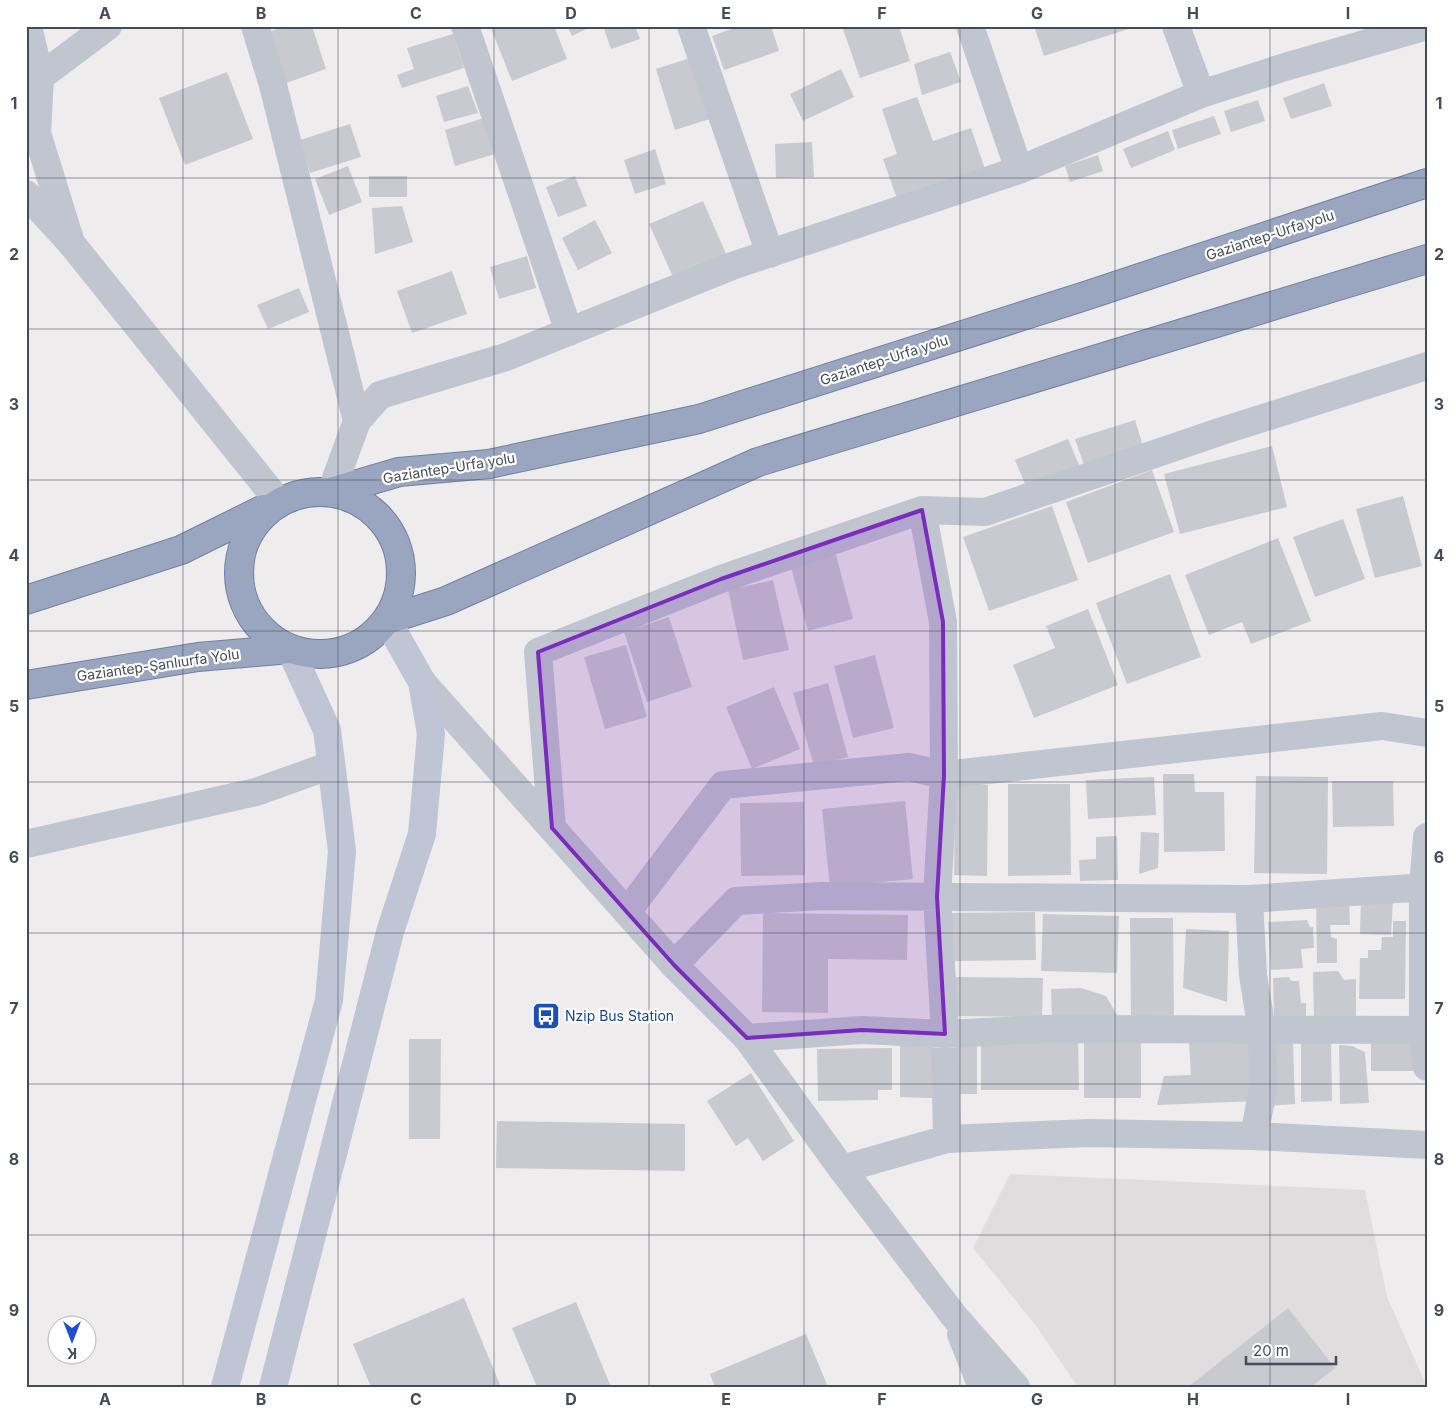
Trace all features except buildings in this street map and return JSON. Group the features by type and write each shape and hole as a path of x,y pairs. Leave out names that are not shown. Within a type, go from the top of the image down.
{"highway":[{"name":"Gaziantep-Urfa yolu","path":"331,492 399,472 489,464 699,419 1082,297 1427,183"},
{"path":"387,620 446,601 758,462 1427,259"},
{"path":"26,600 181,550 279,502 303,493 331,492 358,500 380,517 396,540 402,567 399,595 387,620 367,640 342,652 316,654 290,649 268,635 251,616 240,592 238,566 245,540 259,519 279,502"},
{"name":"Gaziantep-Şanlıurfa Yolu","path":"26,685 198,657 290,649"}],"main road":[{"path":"273,1387 390,932 422,834 431,734 422,682 387,620"},
{"path":"225,1387 329,1000 342,851 327,730 290,649"}],"street":[{"path":"28,26 40,77 37,133 71,243"},
{"path":"40,77 108,26"},
{"path":"255,26 273,85 356,421"},
{"path":"465,26 569,332"},
{"path":"691,26 770,254"},
{"path":"970,26 1019,170"},
{"path":"1176,26 1201,94"},
{"path":"331,492 356,421 380,396 506,357 732,266 1019,170 1201,94 1285,67 1426,26"},
{"path":"26,194 71,243 279,502"},
{"path":"552,828 538,652 721,579 922,510 985,512 1210,435 1427,366"},
{"path":"922,510 943,622 944,775 937,897 945,1034 947,1139"},
{"path":"422,682 674,965 747,1038 842,1169 954,1316 1016,1387"},
{"path":"627,912 723,785 909,767 944,775 1382,726 1427,733"},
{"path":"26,844 256,792 331,765"},
{"path":"1427,837 1425,887 1425,1030 1427,1067"},
{"path":"674,965 736,901 822,896 1249,899 1425,887"},
{"path":"1249,899 1253,975 1262,1031 1263,1089 1254,1136"},
{"path":"747,1038 862,1030 945,1034 1043,1029 1425,1030"},
{"path":"842,1169 947,1139 1089,1133 1254,1136 1427,1145"},
{"path":"954,1316 982,1387"}],"highlighted area":[{"path":"922,510 943,622 944,775 937,897 945,1034 862,1030 747,1038 674,965 552,828 538,652 721,579"}],"shaded area":[{"path":"1010,1174 1365,1190 1387,1297 1427,1387 1078,1387 1037,1327 973,1248"}],"place":[{"name":"Nzip Bus Station","path":"546,1016"}]}
